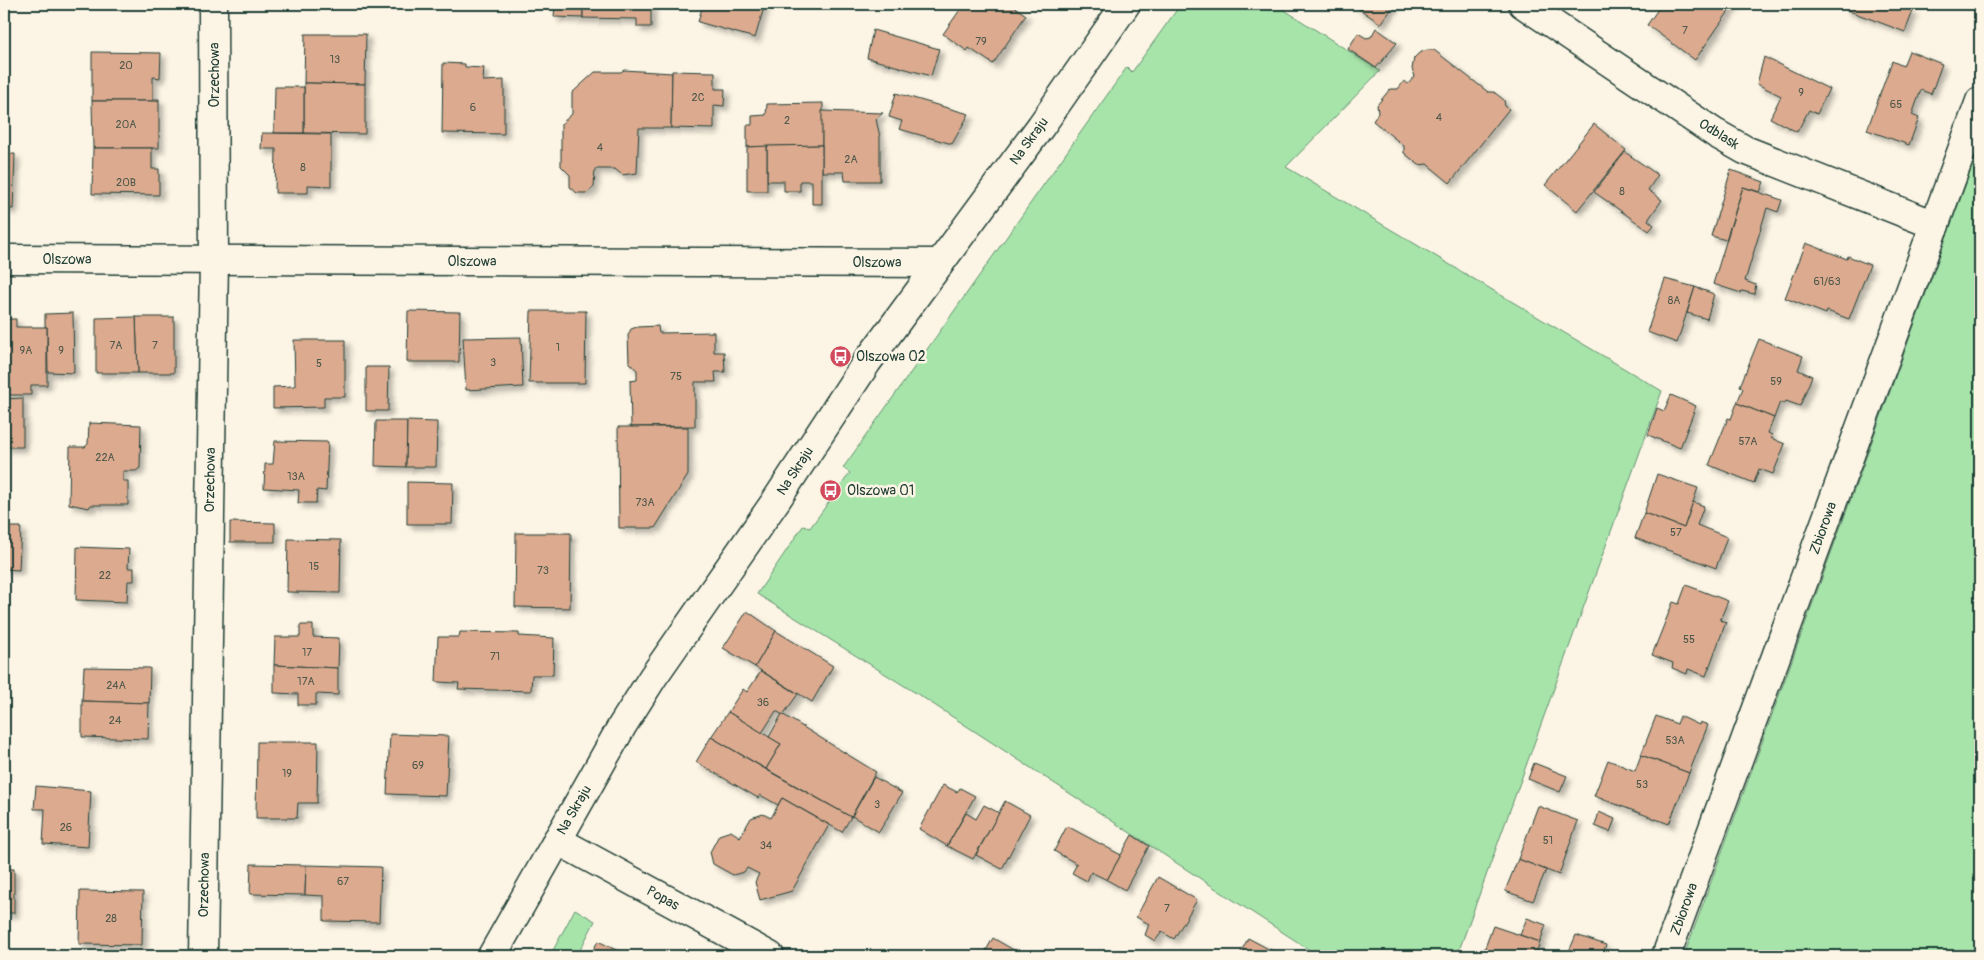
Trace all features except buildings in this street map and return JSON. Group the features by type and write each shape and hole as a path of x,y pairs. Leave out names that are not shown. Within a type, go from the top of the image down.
{"street":[{"name":"Orzechowa","path":"203,956 214,260 213,4"},
{"name":"Na Skraju","path":"492,956 622,726 648,686 776,502 867,362 1041,126 1126,4"},
{"name":"Odblask","path":"1523,4 1715,133 1745,150 1935,225"},
{"name":"Zbiorowa","path":"1666,956 1980,101"},
{"name":"Olszowa","path":"4,259 940,262"},
{"name":"Popas","path":"557,840 770,956"}],"green space":[{"path":"1181,4 1275,4 1380,71 1286,167 1662,391 1457,956 1319,956 919,695 757,594 803,526 810,528 850,473 843,468 1127,67 1132,72"},
{"path":"1980,145 1980,956 1684,956"},
{"path":"575,909 595,921 577,956 550,956"}],"place":[{"name":"Olszowa 02","path":"840,356"},
{"name":"Olszowa 01","path":"831,490"}]}
